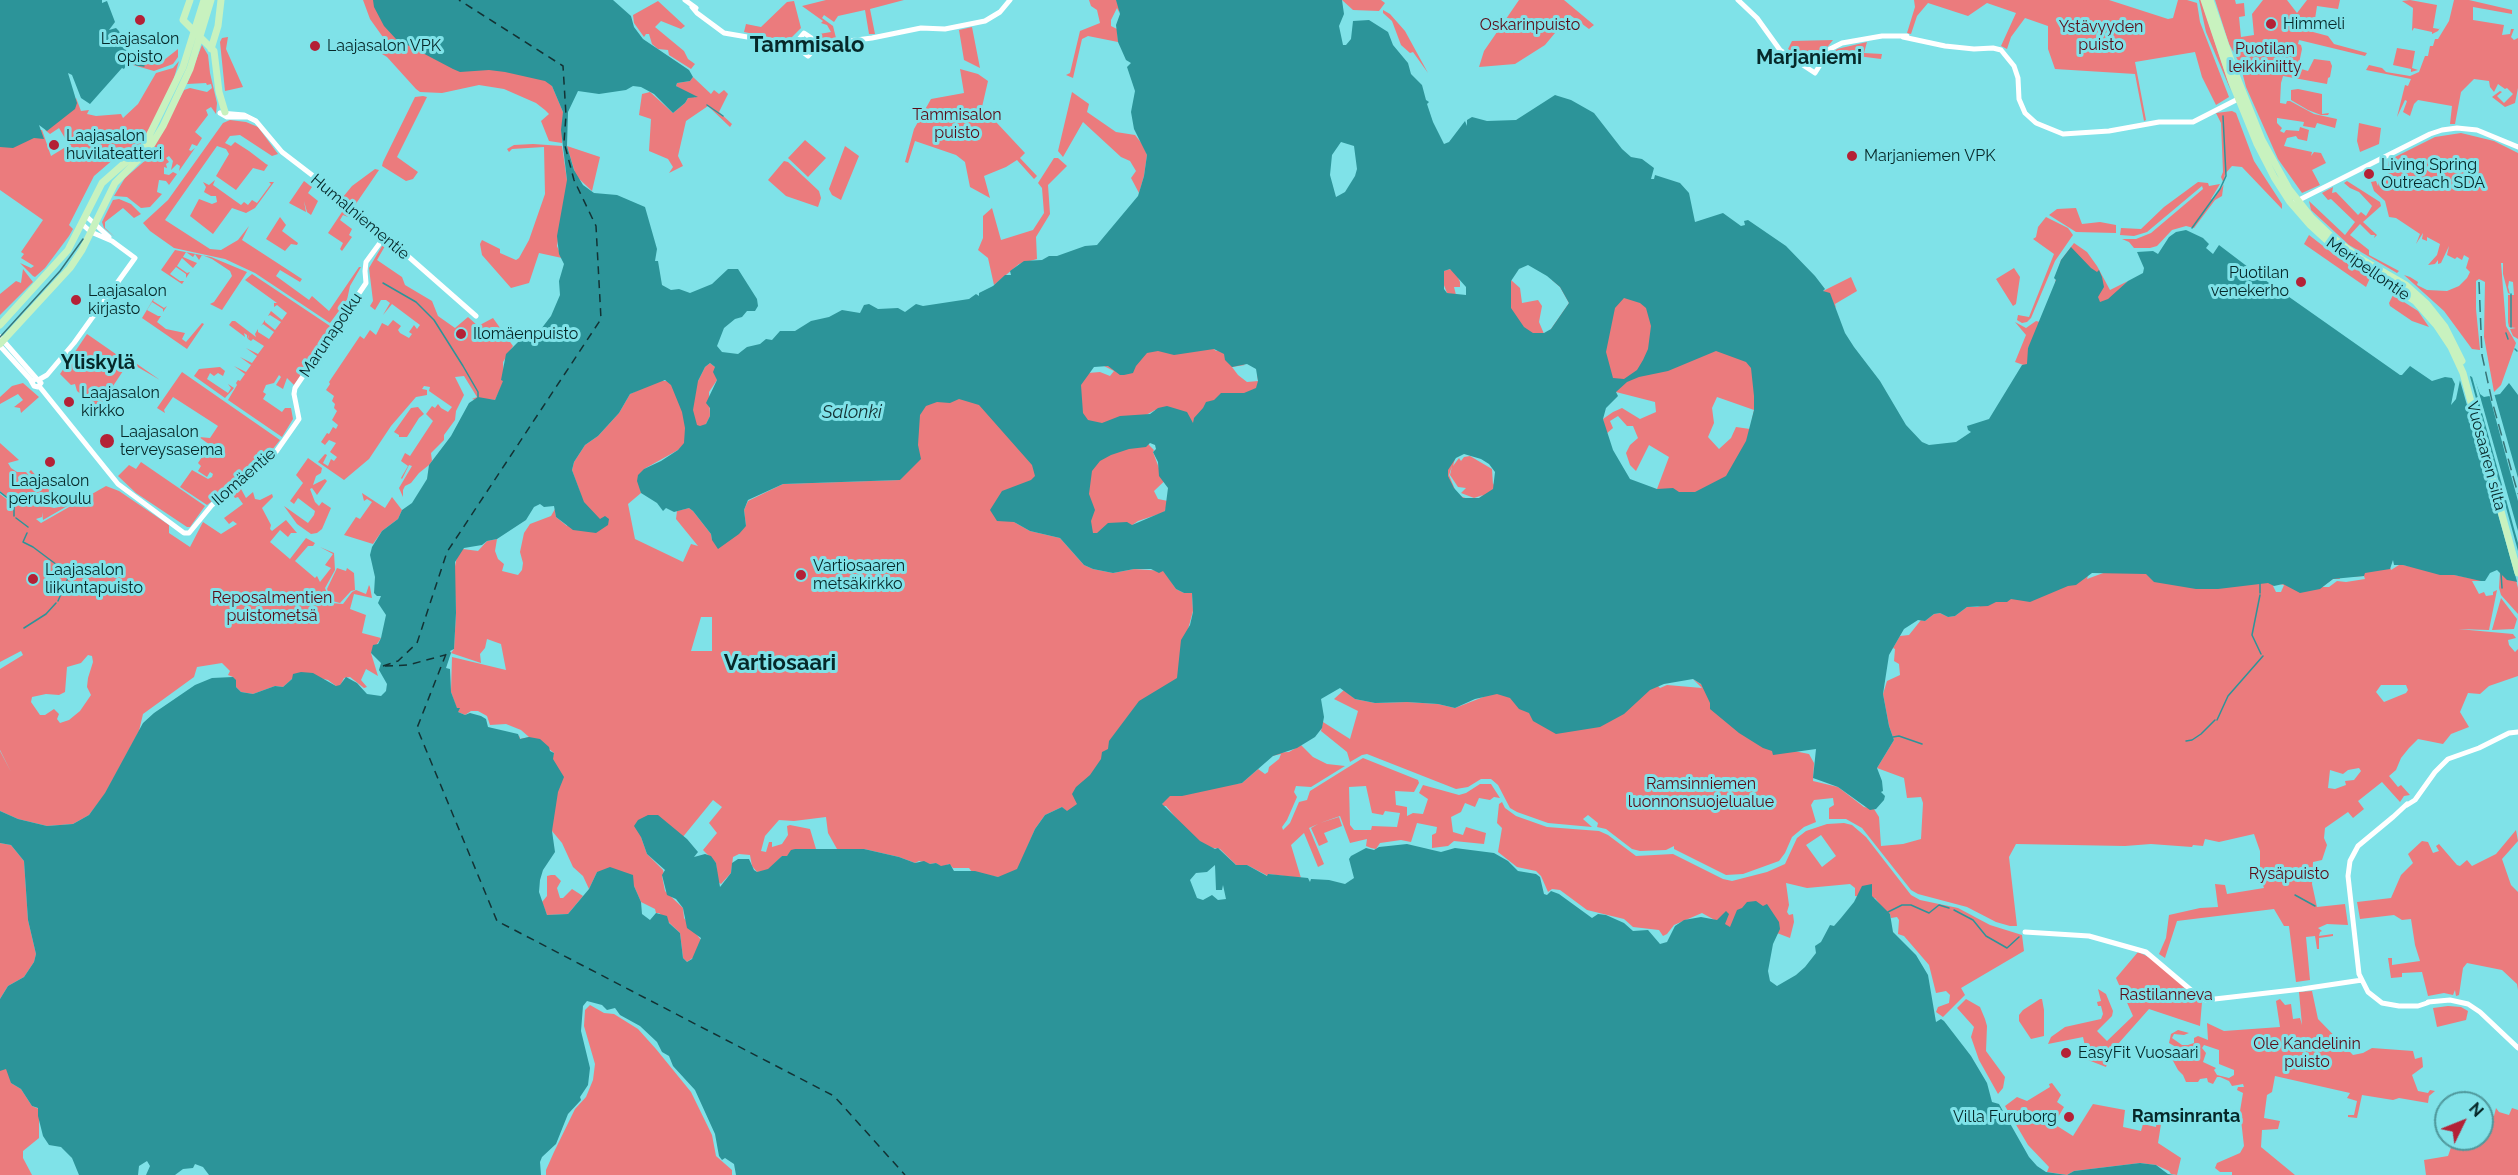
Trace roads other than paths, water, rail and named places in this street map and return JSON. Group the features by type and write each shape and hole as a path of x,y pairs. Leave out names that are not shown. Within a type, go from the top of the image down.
{"main road":[{"path":"190,0 185,22 210,48 223,112"},
{"path":"0,326 64,256 102,183 141,151 183,67 204,0"},
{"path":"1,342 69,268 91,232 118,178 144,155 163,126 194,57 211,0"},
{"path":"210,48 218,26 221,0"},
{"name":"Meripellontie","path":"2204,0 2267,166 2296,204 2334,247 2402,291 2422,308 2445,336 2464,372"},
{"name":"Meripellontie","path":"2210,0 2241,100"},
{"name":"Vuosaaren silta","path":"2464,372 2518,559"},
{"name":"Vuosaaren silta","path":"2464,372 2518,573"}],"street":[{"path":"685,0 720,29 794,45 808,56 818,45 872,38 921,28 945,29 985,21 1000,12 1010,0"},
{"path":"1738,0 1757,18 1783,53 1815,73 1830,49 1849,42 1882,36 1903,37 1945,46 2001,50 2014,66 2018,78 2019,97 2024,110 2036,123 2063,134 2109,131 2162,122 2193,122 2241,100"},
{"path":"794,45 804,33 818,45"},
{"name":"Humalniementie","path":"223,112 227,117 247,117 260,124 277,148 342,204 385,236 476,316"},
{"path":"2296,204 2430,134 2442,130 2457,128 2477,130 2518,147"},
{"path":"1,342 37,381 47,375 74,343 135,258 112,241 95,224 84,220"},
{"path":"84,220 91,232 112,241"},
{"name":"Marunapolku","path":"295,388 366,283 364,271 366,262 385,236"},
{"name":"Ilomäentie","path":"37,381 123,489 184,533 191,532 212,504 275,454 299,418 295,388"},
{"path":"2517,732 2444,762 2418,796 2355,850 2349,867 2362,980 2371,995 2382,1003 2396,1006 2450,1000 2472,1006 2518,1048"},
{"path":"2025,932 2089,936 2146,952 2198,996 2206,1000 2362,980"}],"water":[{"path":"0,0 102,0 102,3 107,1 115,22 109,30 116,28 119,31 130,59 124,69 122,68 90,104 81,98 72,75 68,73 77,103 75,109 47,131 39,125 44,139 34,138 13,148 0,147"},
{"name":"Salonki","path":"373,0 613,0 631,16 634,27 643,39 689,70 693,77 690,81 677,83 676,86 698,97 688,98 673,113 654,94 641,87 633,86 626,90 599,94 578,91 568,112 567,146 574,170 583,185 594,193 617,195 645,207 657,249 655,261 658,261 662,285 671,290 679,289 690,293 712,284 728,269 738,269 757,299 758,306 755,311 747,311 742,317 735,319 724,328 717,346 722,352 738,354 747,347 760,344 766,339 772,340 780,331 795,331 811,321 829,317 842,310 860,313 864,305 869,304 878,309 898,308 905,312 916,304 923,306 969,299 976,294 979,296 979,293 993,286 1005,275 1011,275 1010,271 1024,261 1042,260 1085,246 1097,245 1138,196 1147,155 1134,129 1131,112 1135,91 1127,67 1131,63 1126,60 1118,42 1116,25 1120,14 1116,0 1342,0 1344,14 1339,26 1343,45 1351,39 1353,21 1369,20 1388,32 1393,45 1408,63 1411,74 1422,85 1426,100 1429,102 1427,104 1433,122 1444,144 1449,142 1465,121 1467,126 1467,120 1472,117 1487,121 1516,120 1555,95 1571,100 1594,113 1622,149 1631,157 1642,159 1654,168 1651,179 1654,179 1655,175 1680,183 1689,193 1695,222 1723,213 1741,226 1745,225 1744,221 1748,220 1786,246 1815,276 1825,289 1823,291 1830,293 1845,333 1854,347 1880,381 1906,425 1922,442 1929,445 1956,442 1971,432 1967,426 1989,419 2022,365 2027,364 2028,348 2056,280 2054,278 2061,260 2071,247 2091,268 2097,272 2099,270 2104,287 2098,297 2100,302 2108,299 2128,281 2143,273 2144,268 2137,252 2153,251 2158,254 2169,237 2176,232 2186,230 2203,238 2209,244 2206,248 2213,254 2219,245 2400,375 2410,366 2432,381 2445,377 2452,378 2455,384 2451,405 2456,399 2460,380 2470,376 2474,378 2480,394 2484,397 2500,394 2509,383 2518,395 2518,582 2507,580 2497,570 2490,573 2485,581 2481,581 2394,565 2393,560 2390,569 2365,573 2364,576 2333,579 2320,589 2300,593 2283,584 2274,586 2268,583 2218,589 2196,589 2154,582 2146,574 2092,573 2076,585 2068,586 2030,602 2011,599 1988,606 1967,607 1955,616 1934,614 1925,621 1918,620 1904,629 1889,655 1883,694 1894,740 1877,768 1882,781 1883,791 1881,792 1885,796 1884,800 1876,809 1870,810 1838,787 1813,778 1816,749 1773,755 1772,751 1739,733 1710,709 1710,703 1701,684 1693,679 1664,684 1650,690 1624,714 1600,727 1556,734 1533,721 1529,713 1519,709 1510,698 1497,694 1475,699 1455,708 1438,704 1407,702 1375,703 1355,699 1340,688 1321,699 1324,717 1322,728 1315,737 1297,748 1273,756 1242,783 1182,796 1170,796 1162,804 1200,841 1215,849 1218,848 1236,865 1247,865 1267,876 1268,874 1308,878 1310,882 1311,879 1329,880 1345,884 1354,878 1349,859 1366,848 1374,850 1379,847 1407,844 1441,852 1455,848 1494,853 1508,861 1518,871 1536,874 1540,877 1544,894 1547,895 1551,891 1559,894 1592,918 1598,914 1606,915 1624,923 1633,931 1648,930 1660,944 1667,942 1675,926 1684,920 1701,917 1717,920 1726,911 1729,914 1725,924 1730,927 1737,910 1747,902 1756,901 1763,906 1767,904 1779,922 1780,929 1773,944 1768,971 1770,981 1777,986 1805,967 1816,953 1815,946 1821,942 1830,925 1834,926 1841,918 1854,902 1862,886 1872,884 1872,896 1890,914 1893,932 1916,955 1928,975 1936,1022 1941,1019 1944,1021 1971,1056 1987,1083 1992,1102 1999,1104 2029,1157 2046,1172 2067,1175 736,1175 734,1164 725,1158 722,1160 719,1156 715,1134 695,1090 673,1066 669,1056 662,1052 657,1042 640,1026 620,1015 615,1008 607,1010 602,1005 587,1001 583,1006 581,1031 590,1068 588,1085 580,1097 581,1100 568,1114 556,1144 542,1157 541,1175 209,1175 203,1167 195,1164 193,1168 183,1169 175,1175 146,1175 150,1166 147,1161 139,1166 138,1175 79,1175 72,1158 61,1147 49,1145 43,1136 38,1108 32,1106 21,1089 11,1083 6,1069 0,1071 0,999 8,986 24,977 34,962 36,954 28,920 24,861 11,845 0,843 0,811 18,819 47,826 73,824 89,815 105,793 143,723 195,685 212,678 233,677 236,680 236,687 241,692 253,694 275,686 283,687 292,679 293,674 313,673 336,686 340,685 346,677 357,683 367,694 381,696 386,691 387,684 379,670 381,663 371,653 373,645 378,644 381,638 386,615 378,603 381,596 374,593 375,577 370,555 372,547 382,531 398,519 402,510 412,503 427,479 429,465 451,436 469,403 478,397 495,400 503,381 501,380 506,354 519,341 538,333 551,316 560,295 559,281 564,264 559,254 557,236 567,180 561,130 563,112 552,86 545,81 505,72 489,70 460,72 453,69 396,39 384,26 374,7","holes":["1341,142 1354,146 1357,169 1355,176 1345,192 1336,197 1330,175 1332,155","1528,265 1560,287 1569,303 1551,329 1544,333 1533,333 1524,327 1511,308 1511,281 1519,269","1450,269 1466,287 1466,295 1447,293 1444,289 1444,271","1624,298 1640,303 1646,308 1651,326 1648,349 1637,370 1624,379 1613,378 1606,352 1615,308","1214,349 1224,354 1225,360 1232,367 1247,364 1256,369 1258,381 1256,388 1244,393 1221,393 1214,400 1206,402 1193,423 1187,412 1167,406 1158,408 1150,414 1120,416 1102,423 1088,420 1083,413 1081,385 1094,367 1108,366 1120,375 1133,373 1147,353 1158,351 1174,355","1716,351 1746,362 1751,368 1754,410 1746,441 1726,476 1695,492 1679,492 1673,488 1657,489 1630,479 1613,450 1603,419 1606,408 1618,396 1616,392 1627,382 1668,371","710,363 715,367 713,372 717,380 706,403 710,408 710,416 706,424 700,426 697,425 693,410 698,381 705,367","665,380 671,385 682,412 685,428 684,443 678,450 644,469 638,475 637,481 641,493 657,503 663,511 666,508 674,512 689,508 693,511 711,534 718,549 746,526 744,510 748,500 783,484 900,480 921,459 918,445 920,415 926,406 937,402 950,403 959,399 979,405 1032,465 1035,476 1031,480 1002,491 990,510 997,521 1014,522 1030,531 1060,538 1084,565 1093,569 1113,573 1134,569 1151,569 1159,573 1163,571 1176,589 1184,593 1192,593 1193,612 1190,625 1181,640 1177,678 1139,701 1109,741 1108,749 1102,752 1101,759 1090,775 1076,787 1072,794 1077,804 1067,811 1062,807 1045,815 1035,829 1017,869 998,877 975,871 954,871 950,864 941,866 924,861 915,863 864,849 795,849 791,850 787,856 782,856 768,869 757,872 749,859 738,859 732,863 731,873 720,887 716,863 711,856 705,854 694,857 698,852 687,839 658,815 648,815 638,820 634,826 647,854 665,870 662,875 667,895 676,899 683,908 687,928 701,938 692,959 687,962 683,958 680,933 669,923 667,916 656,913 650,920 642,914 633,875 610,867 597,872 589,889 568,914 547,915 539,892 540,880 543,870 555,852 552,831 558,792 564,777 553,759 554,753 540,739 529,737 520,739 518,734 488,727 486,719 481,716 458,712 460,708 457,708 451,692 450,669 446,668 450,651 454,649 455,562 464,548 482,545 487,541 497,539 526,520 534,507 540,504 544,507 554,506 556,517 573,530 596,533 608,525 609,519 605,516 600,519 584,502 572,470 574,462 585,445 598,436 619,413 630,394","1150,443 1155,445 1156,449 1153,452 1158,462 1159,476 1168,488 1165,511 1132,525 1127,522 1108,523 1097,533 1093,533 1091,521 1095,510 1089,494 1092,471 1100,461 1129,449 1146,447","1464,454 1481,459 1495,472 1493,489 1479,498 1463,498 1454,488 1448,476 1448,470 1456,458","1215,865 1216,890 1222,890 1223,885 1226,899 1218,900 1212,895 1203,900 1197,898 1190,880 1196,873 1207,872"]},
{"path":"2140,1163 2156,1165 2168,1174 2174,1175 2067,1175 2074,1171"}],"waterway":[{"path":"129,60 144,66"},
{"path":"707,105 723,116"},
{"path":"2192,228 2220,189 2226,176 2223,116"},
{"path":"383,283 416,302 434,320 478,392 478,397"},
{"path":"2511,294 2511,327"},
{"path":"2506,333 2508,339"},
{"path":"0,492 14,503 14,516"},
{"path":"16,518 28,527"},
{"path":"27,533 23,542 69,574"},
{"path":"2501,573 2502,588"},
{"path":"58,601 68,578"},
{"path":"77,593 83,583"},
{"path":"2260,583 2260,593"},
{"path":"2260,595 2252,635 2261,654"},
{"path":"24,628 46,614 56,603"},
{"path":"2217,720 2228,696 2263,656"},
{"path":"2186,741 2201,734 2215,720"},
{"path":"1893,737 1899,736 1922,744"},
{"path":"2295,895 2315,906"},
{"path":"1888,912 1902,905 1911,905 1929,913 1939,905 1949,908"},
{"path":"1954,910 1973,920 1986,936 2007,948 2019,937"}],"tram line":[{"path":"0,337 60,271 83,239"}],"railway":[{"path":"2479,282 2482,355 2492,401 2518,494"}],"place":[{"name":"Laajasalon opisto","path":"140,20"},
{"name":"Himmeli","path":"2271,24"},
{"name":"Laajasalon VPK","path":"315,46"},
{"name":"Laajasalon huvilateatteri","path":"54,145"},
{"name":"Marjaniemen VPK","path":"1852,156"},
{"name":"Living Spring Outreach SDA","path":"2369,174"},
{"name":"Puotilan venekerho","path":"2301,282"},
{"name":"Laajasalon kirjasto","path":"76,300"},
{"name":"Ilomäenpuisto","path":"461,334"},
{"name":"Laajasalon kirkko","path":"69,402"},
{"name":"Laajasalon terveysasema","path":"107,441"},
{"name":"Laajasalon peruskoulu","path":"50,462"},
{"name":"Vartiosaaren metsäkirkko","path":"801,575"},
{"name":"Laajasalon liikuntapuisto","path":"33,579"},
{"name":"EasyFit Vuosaari","path":"2066,1053"},
{"name":"Villa Furuborg","path":"2069,1117"}],"district":[{"name":"Tammisalo","path":"807,45"},
{"name":"Marjaniemi","path":"1809,58"},
{"name":"Yliskylä","path":"98,363"},
{"name":"Vartiosaari","path":"780,663"},
{"name":"Ramsinranta","path":"2186,1117"}],"park label":[{"name":"Oskarinpuisto","path":"1530,25"},
{"name":"Ystävyyden puisto","path":"2101,36"},
{"name":"Puotilan leikkiniitty","path":"2265,58"},
{"name":"Tammisalon puisto","path":"957,124"},
{"name":"Reposalmentien puistometsä","path":"272,607"},
{"name":"Ramsinniemen luonnonsuojelualue","path":"1701,793"},
{"name":"Rysäpuisto","path":"2289,874"},
{"name":"Rastilanneva","path":"2166,995"},
{"name":"Ole Kandelinin puisto","path":"2307,1053"}]}
